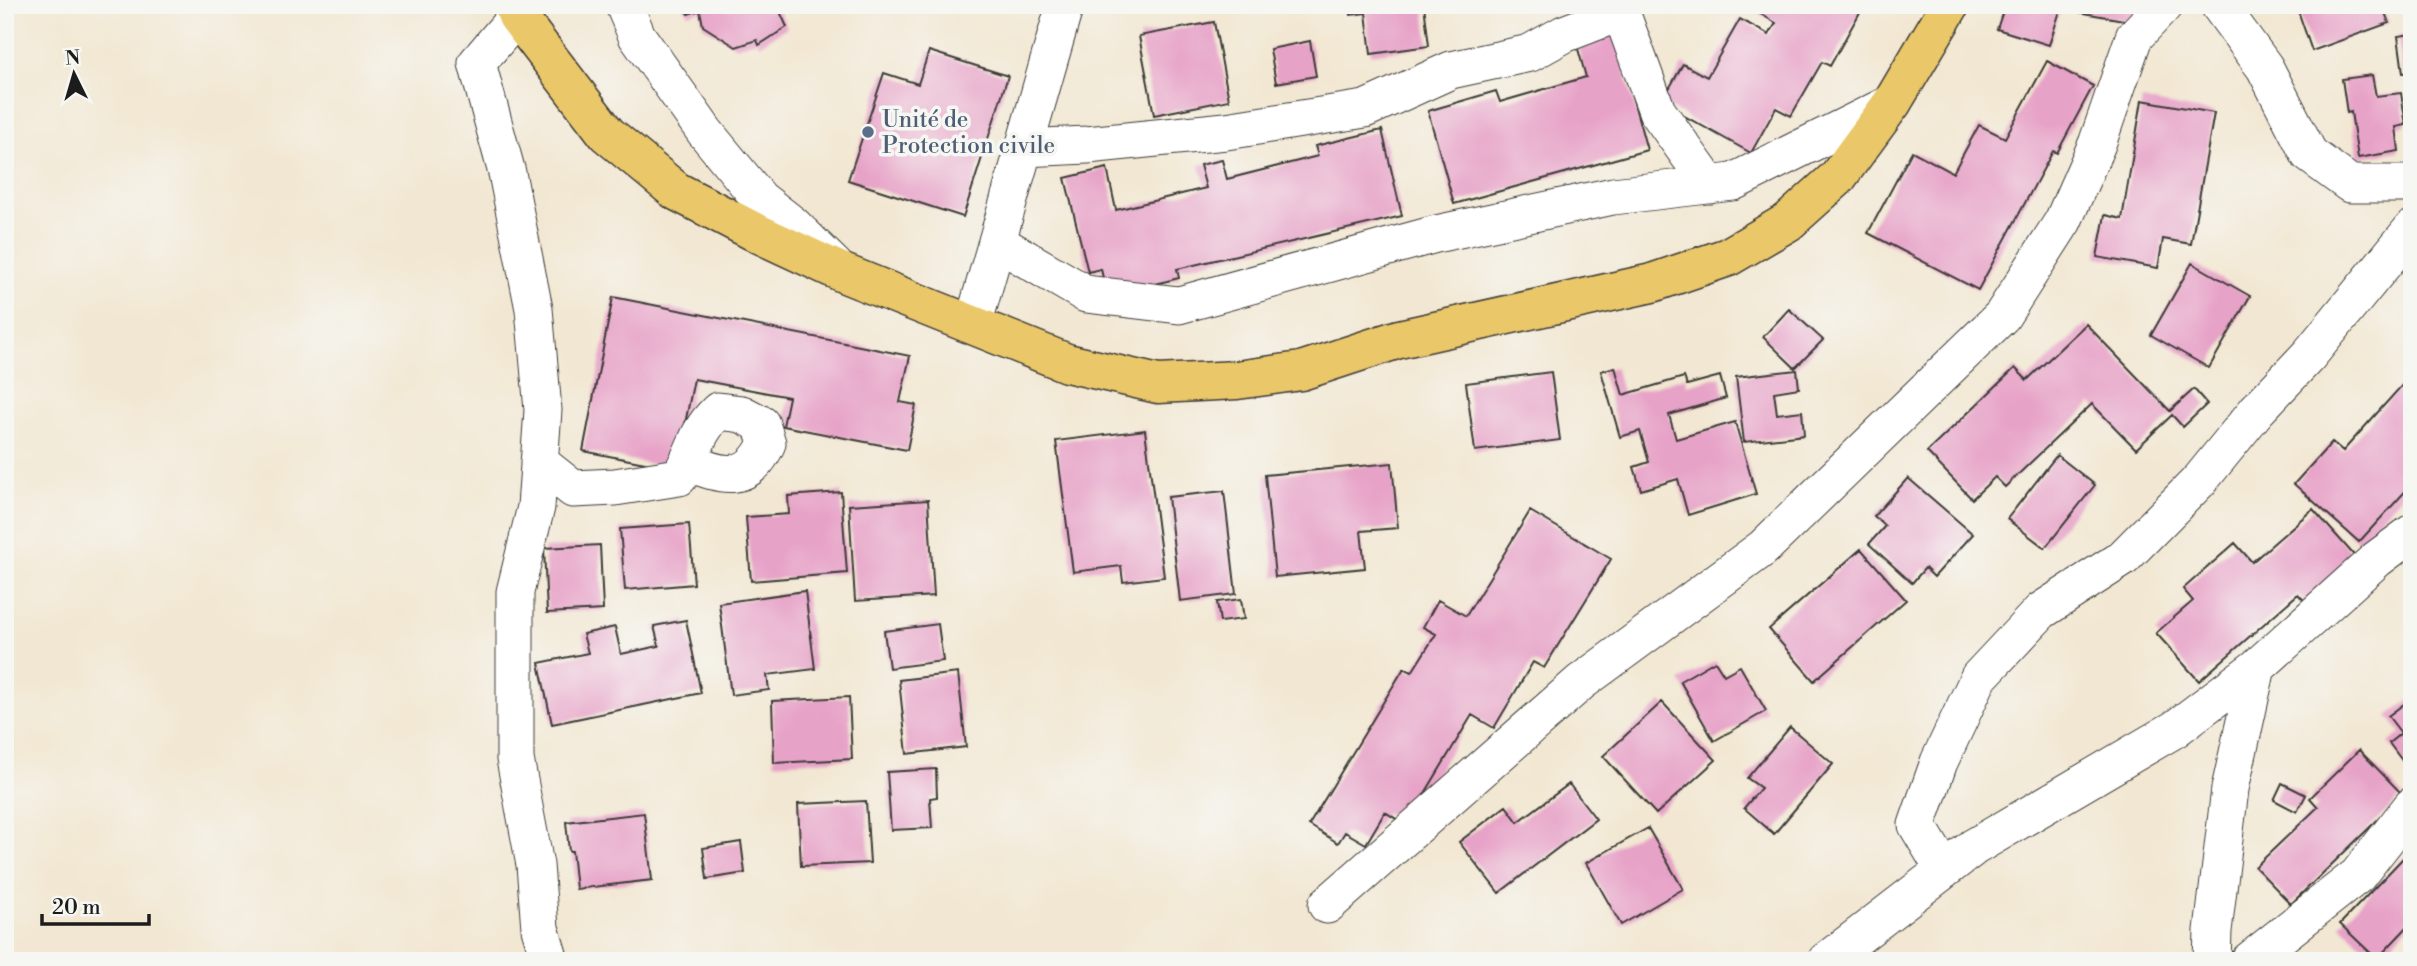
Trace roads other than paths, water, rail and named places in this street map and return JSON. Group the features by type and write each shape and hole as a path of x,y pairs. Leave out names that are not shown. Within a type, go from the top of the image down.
{"main road":[{"path":"515,11 607,134 676,191 843,273 1067,363 1158,383 1237,380 1301,371 1399,339 1652,283 1728,257 1788,222 1838,178 1892,103 1950,5"}],"street":[{"path":"624,5 637,36 705,132 760,199 792,224 843,273"},
{"path":"973,325 1065,5"},
{"path":"1327,905 1581,682 1763,548 2002,316 2063,221 2097,144 2134,37 2164,5"},
{"path":"2220,5 2265,68 2309,154 2350,184 2412,184"},
{"path":"515,11 477,63 507,173 534,309 543,410 536,507 515,592 515,759 534,865 540,928 550,961"},
{"path":"1024,148 1087,145 1226,131 1365,108 1451,70 1530,53 1564,34 1620,12 1657,111 1710,186"},
{"path":"997,242 1086,294 1179,305 1436,234 1613,196 1733,182 1892,103"},
{"path":"1944,870 1917,825 1939,762 1979,677 2040,611 2123,558 2200,480 2257,410 2309,355 2412,229"},
{"path":"539,463 573,489 679,477 689,462"},
{"path":"1826,961 1974,847 2175,729 2258,667 2377,559 2412,533"},
{"path":"2212,961 2213,931 2230,789 2258,667"},
{"path":"2249,961 2358,875 2412,806"}],"place":[{"name":"Unité de Protection civile","path":"868,132"}]}
